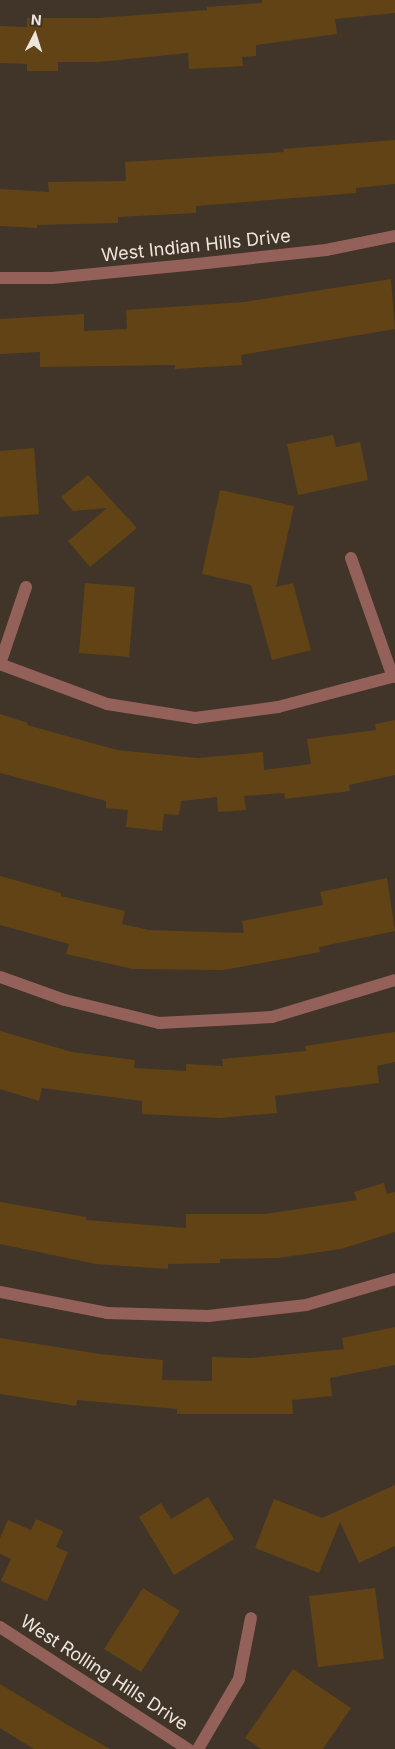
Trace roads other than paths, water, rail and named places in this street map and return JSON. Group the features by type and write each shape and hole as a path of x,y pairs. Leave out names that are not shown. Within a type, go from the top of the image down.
{"street":[{"name":"West Indian Hills Drive","path":"0,278 52,278 207,263 326,250 395,236"},
{"path":"26,586 0,664 107,704 195,718 278,707 394,676 351,558"},
{"path":"0,977 65,1000 159,1023 272,1017 395,980"},
{"path":"0,1292 107,1313 208,1316 306,1305 395,1280"},
{"path":"198,1749 239,1679 251,1618"},
{"name":"West Rolling Hills Drive","path":"0,1627 188,1749"}]}
